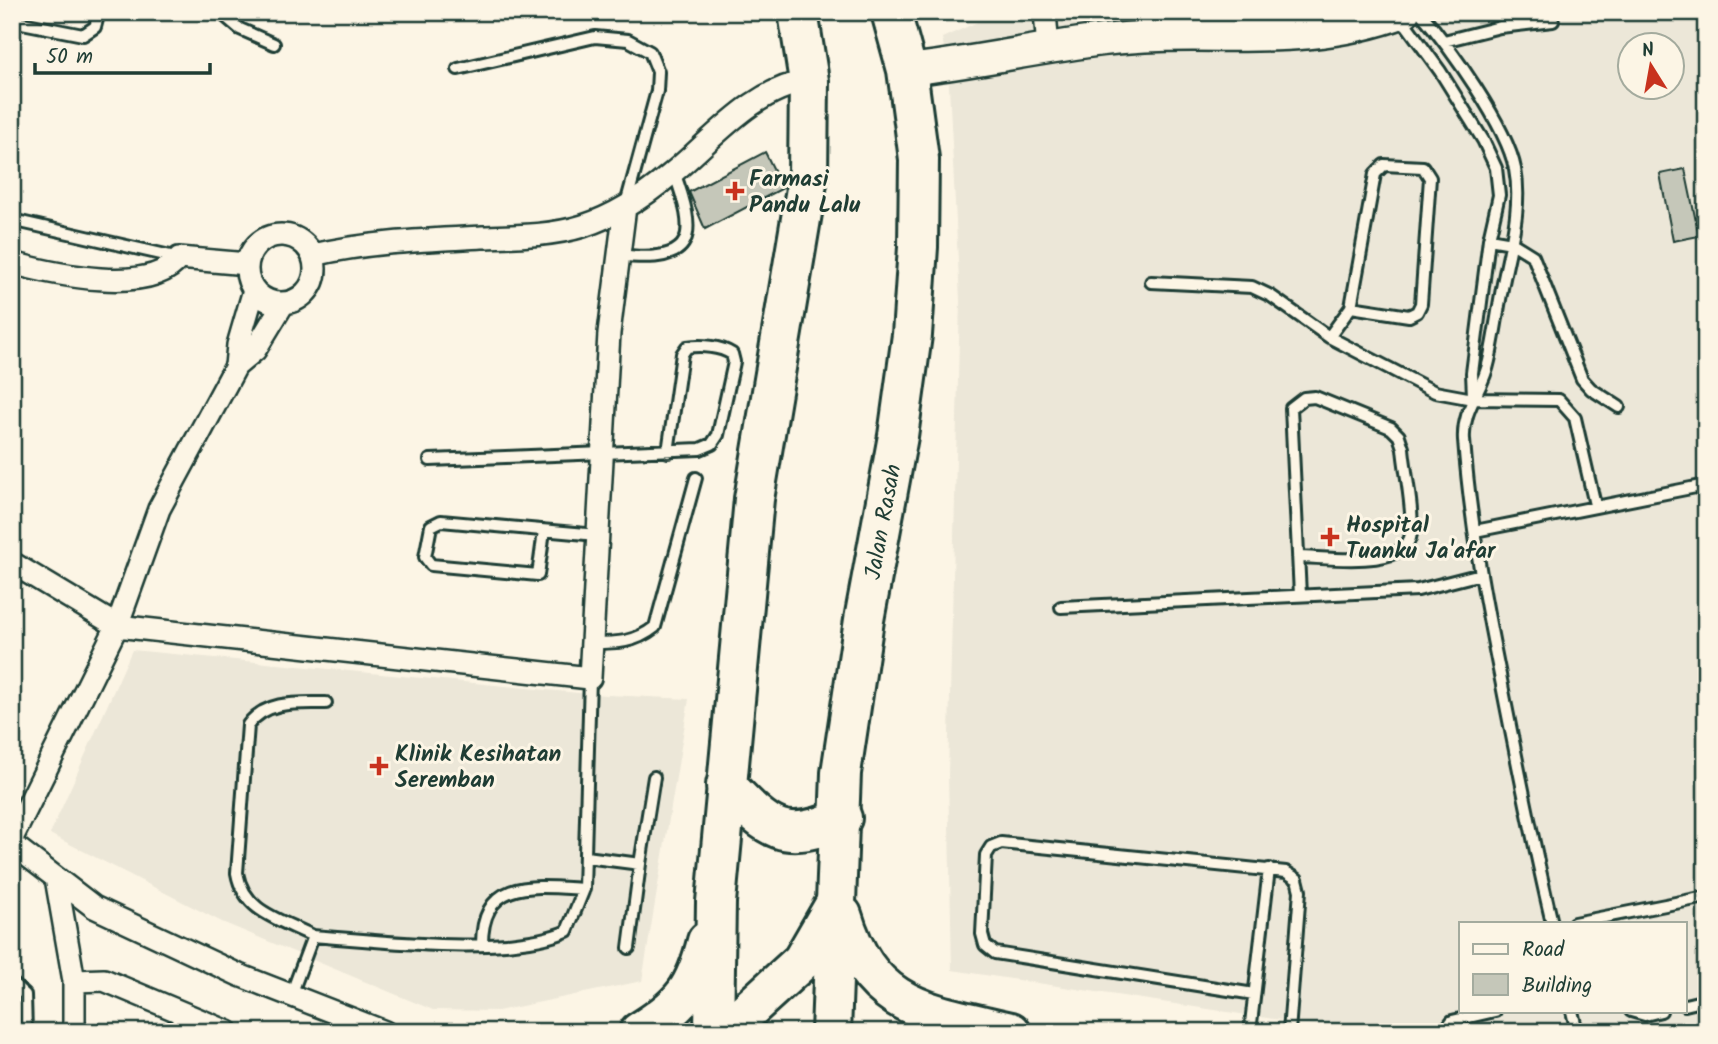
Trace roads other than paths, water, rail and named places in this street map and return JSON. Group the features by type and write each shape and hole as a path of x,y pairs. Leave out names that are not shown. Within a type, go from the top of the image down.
{"highway":[{"path":"714,1032 716,902 754,499 808,177 809,81 798,12"},
{"name":"Jalan Rasah","path":"831,1032 842,818 841,773 912,335 918,247 919,159 907,70 891,12"},
{"path":"726,785 762,822 782,830 821,828 842,818"},
{"path":"724,1032 802,961 838,900"},
{"path":"838,900 852,948 872,976 895,998 933,1013 1011,1032"},
{"path":"639,1032 676,1004 698,978 716,902"}],"street":[{"path":"1045,12 1048,49"},
{"path":"907,70 1103,40 1325,34 1407,13"},
{"path":"313,255 386,242 529,235 581,226 625,207 674,172 759,99 787,84 809,81"},
{"path":"12,563 117,626 590,678 609,333 625,207"},
{"path":"273,236 296,238 313,255 316,266 311,288 303,296 283,304 272,303 254,290 248,281 247,264 254,249 273,236"},
{"path":"12,263 111,280 144,277 170,270 179,258 247,264"},
{"path":"236,366 238,345 254,290"},
{"path":"12,838 117,626 159,509 236,366 255,350 283,304"},
{"path":"12,844 93,907 239,975 385,1032"},
{"path":"56,878 74,981 74,1032"},
{"path":"74,981 104,980 178,1008 228,1032"}],"lane":[{"path":"12,21 83,35 95,27 99,12"},
{"path":"220,12 240,29 274,44"},
{"path":"1407,13 1444,41 1508,144 1516,170 1517,195 1512,243 1488,369 1464,419 1464,442 1480,574 1531,832 1552,922"},
{"path":"1407,13 1483,141 1496,168 1499,195 1489,239 1472,373 1473,399"},
{"path":"1444,41 1500,27 1553,21"},
{"path":"458,69 595,37 628,40 650,52 658,72 657,91 625,207"},
{"path":"1329,337 1351,307 1375,174 1384,165 1423,167 1430,178 1421,304 1417,312 1409,316 1351,307"},
{"path":"618,255 640,258 667,254 681,247 688,236 688,210 674,172"},
{"path":"12,220 179,258"},
{"path":"1489,239 1512,243 1533,256 1582,380 1619,407"},
{"path":"1151,282 1252,287 1271,296 1329,337 1435,392 1473,399 1559,400 1575,418 1595,505"},
{"path":"430,460 601,455 668,452 701,449 712,444 718,435 733,362 732,354 726,350 696,346 687,347 682,354 668,452"},
{"path":"1298,557 1380,559 1402,550 1411,535 1403,448 1399,436 1391,428 1315,397 1304,398 1291,408 1298,557 1300,595"},
{"path":"592,643 626,642 642,637 656,627 696,478"},
{"path":"1475,531 1706,485"},
{"path":"544,531 538,575 431,565 425,556 435,522 597,535"},
{"path":"1061,607 1418,590 1480,574"},
{"path":"326,703 298,703 268,708 256,714 248,725 237,873 240,891 249,903 313,936 417,943 544,942 567,932 584,889 590,678"},
{"path":"629,948 654,777"},
{"path":"1254,994 995,953 985,945 982,934 986,855 991,847 1001,843 1286,872 1297,879 1300,891 1289,1032"},
{"path":"586,857 640,864"},
{"path":"1251,1032 1269,869"},
{"path":"482,944 482,923 487,910 499,897 516,888 533,886 584,889"},
{"path":"1586,922 1609,920 1706,897"},
{"path":"291,995 313,936"},
{"path":"12,983 25,995 26,1032"},
{"path":"1686,1005 1706,1000"},
{"path":"177,1032 178,1008"},
{"path":"1444,1032 1452,1021 1491,1012"},
{"path":"1572,1012 1577,1032"},
{"path":"1634,1012 1645,1015 1657,1012"}],"place":[{"name":"Farmasi Pandu Lalu","path":"735,191"},
{"name":"Hospital Tuanku Ja'afar","path":"1330,537"},
{"name":"Klinik Kesihatan Seremban","path":"379,766"}]}
